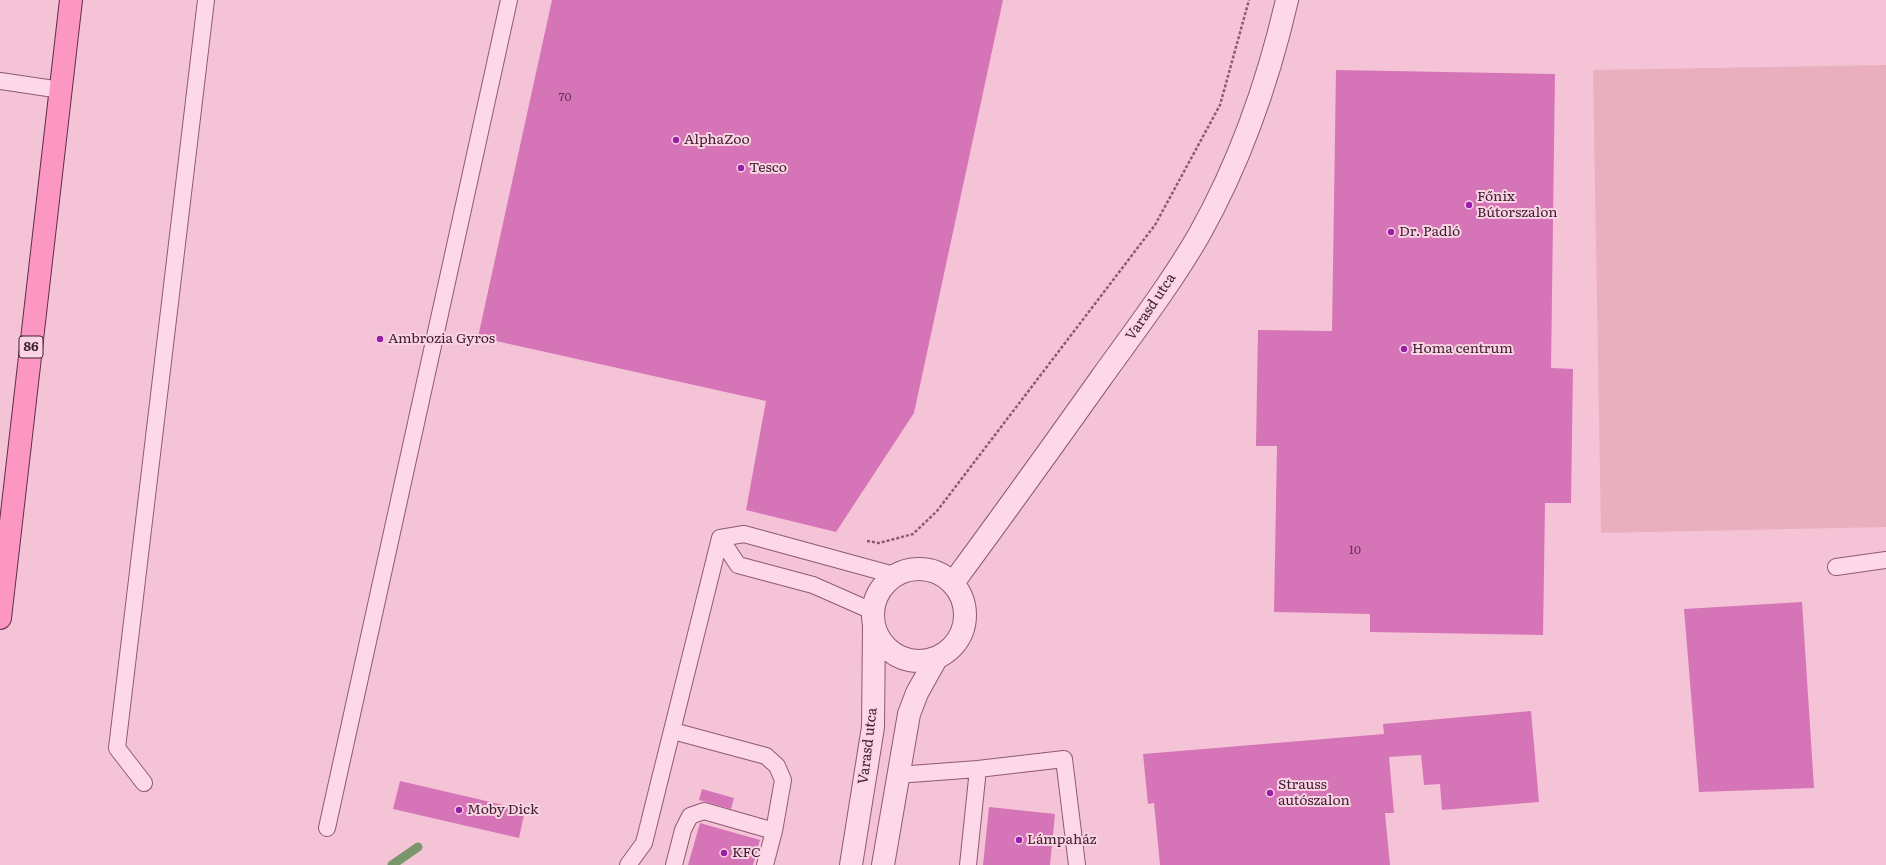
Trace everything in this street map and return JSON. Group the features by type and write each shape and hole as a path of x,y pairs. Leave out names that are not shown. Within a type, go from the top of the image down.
{"main road":[{"name":"86","path":"0,618 71,0"}],"street":[{"name":"Varasd utca","path":"954,583 1157,301 1198,235 1230,172 1256,108 1277,42 1287,0"},
{"path":"925,568 941,573 954,583 960,590 965,606 966,622 960,637 950,650 936,659 920,662 908,660 893,653 881,642 873,619 876,595 886,582 894,575 909,569 925,568"},
{"name":"Varasd utca","path":"851,865 873,727 873,619"},
{"path":"883,865 897,775 909,714 936,659"}],"lane":[{"path":"144,783 117,748 206,0"},
{"path":"327,828 509,0"},
{"path":"0,81 61,90"},
{"path":"720,538 744,534 894,575"},
{"path":"720,538 738,565 813,585 873,619"},
{"path":"628,865 644,843 720,538"},
{"path":"1836,567 1886,560"},
{"path":"673,731 766,756 777,766 783,780 774,831 765,865"},
{"path":"897,775 978,769 1064,759 1077,865"},
{"path":"968,865 978,769"},
{"path":"674,865 683,830 690,816 704,811 774,831"}],"path":[{"path":"864,540 879,543 913,534 937,511 1156,225 1220,104 1249,0"}],"shaded area":[{"path":"1886,65 1886,527 1601,533 1593,70"}],"building":[{"name":"Tesco","path":"552,0 1003,0 914,413 836,532 746,510 766,401 478,337"},
{"name":"Homa centrum","path":"1336,70 1555,74 1551,368 1573,369 1571,503 1545,503 1543,635 1370,632 1370,614 1274,612 1277,446 1256,446 1258,330 1332,331"},
{"path":"1802,602 1814,788 1699,792 1684,609"},
{"name":"Strauss autószalon","path":"1531,711 1539,802 1442,810 1440,784 1424,785 1421,755 1389,757 1394,813 1385,813 1390,865 1160,865 1154,803 1148,804 1143,754 1384,734 1383,724"},
{"name":"Moby Dick","path":"400,781 525,810 519,838 393,809"},
{"path":"702,789 734,798 731,809 699,800"},
{"name":"Lámpaház","path":"989,807 1055,814 1050,865 983,865"},
{"name":"KFC","path":"700,823 760,840 753,865 688,865"}],"waterway":[{"path":"392,865 418,847"}],"place":[{"name":"AlphaZoo","path":"676,140"},
{"name":"Tesco","path":"741,168"},
{"name":"Főnix Bútorszalon","path":"1469,205"},
{"name":"Dr. Padló","path":"1391,232"},
{"name":"Ambrozia Gyros","path":"380,339"},
{"name":"Homa centrum","path":"1404,349"},
{"name":"Strauss autószalon","path":"1270,793"},
{"name":"Moby Dick","path":"459,810"},
{"name":"Lámpaház","path":"1019,840"},
{"name":"KFC","path":"724,853"}]}
